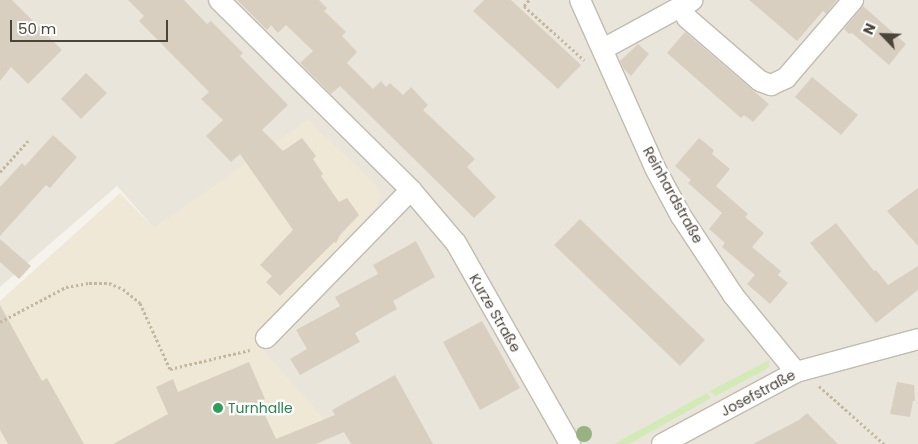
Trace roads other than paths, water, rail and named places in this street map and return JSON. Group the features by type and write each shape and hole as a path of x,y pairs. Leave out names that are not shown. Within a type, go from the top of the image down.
{"street":[{"name":"Kurze Straße","path":"219,0 411,190 456,243 570,444"},
{"name":"Reinhardstraße","path":"580,0 655,168 681,216 733,295 803,370"},
{"path":"603,49 687,3 687,18 760,81 771,85 786,78 853,0"},
{"path":"266,338 411,190"},
{"name":"Josefstraße","path":"662,444 803,370 918,339"}],"place":[{"name":"Turnhalle","path":"218,408"}]}
